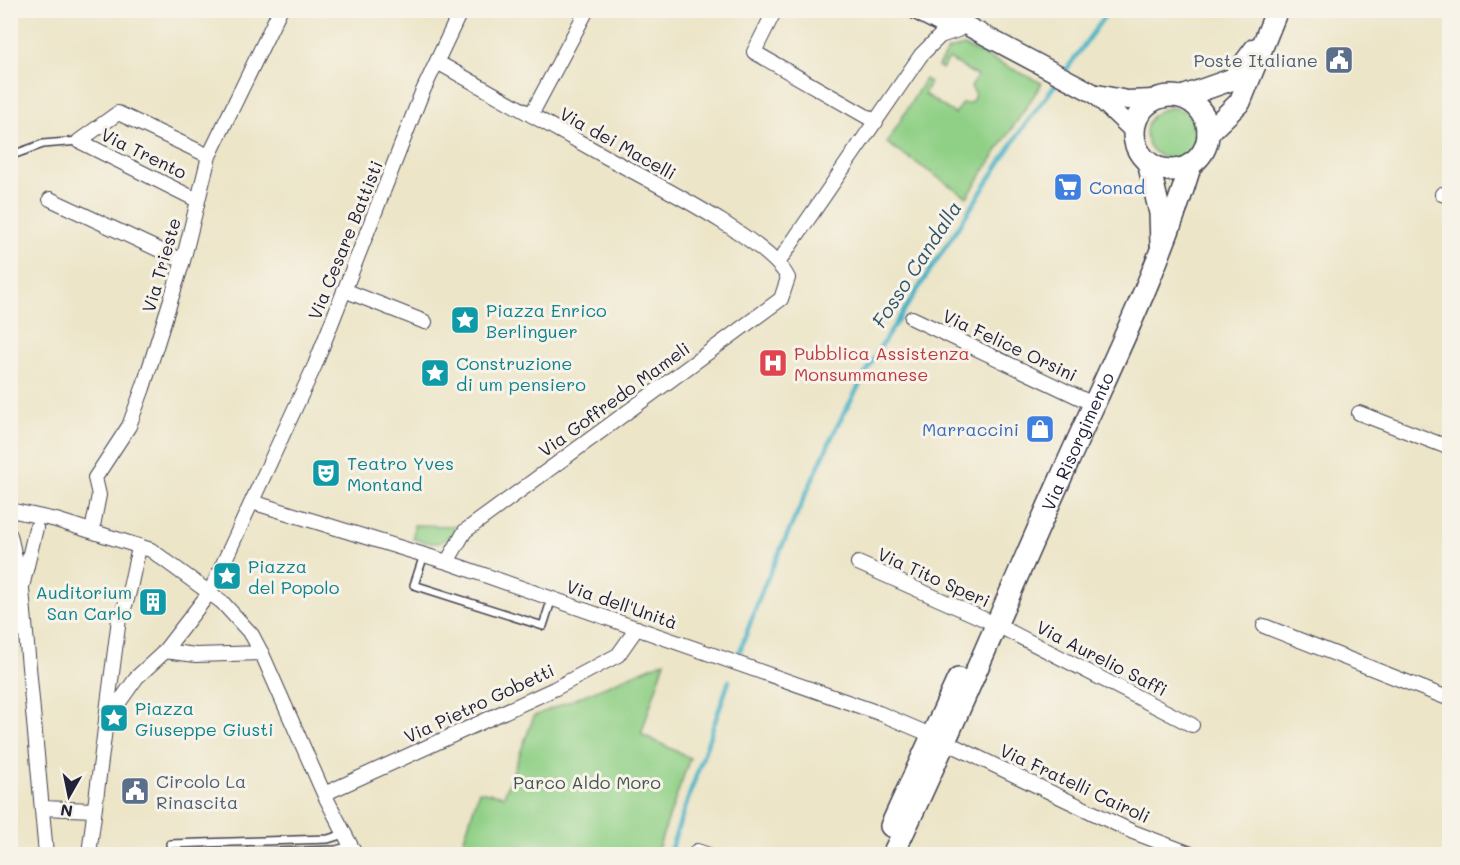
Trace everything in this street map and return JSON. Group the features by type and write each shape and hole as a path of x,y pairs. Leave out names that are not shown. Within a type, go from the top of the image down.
{"main road":[{"name":"Via Risorgimento","path":"1154,99 1182,97 1233,80 1275,15"},
{"name":"Via Risorgimento","path":"892,854 938,739 990,633 1161,252 1191,164 1203,151 1208,133 1240,102 1253,76 1275,15"},
{"path":"1182,97 1201,111 1208,133"},
{"path":"1134,130 1137,118 1144,107 1154,99"},
{"name":"Via Risorgimento","path":"1134,130 1137,148 1148,162 1160,213 1161,252"},
{"path":"1148,162 1165,170 1183,168 1191,164"}],"street":[{"name":"Via Trieste","path":"92,531 99,495 95,478 129,426 183,261 209,156 280,10"},
{"name":"Via Cesare Battisti","path":"210,592 315,365 437,62 461,10"},
{"path":"531,115 587,10"},
{"path":"775,10 754,52 876,122"},
{"path":"916,10 956,20"},
{"path":"937,10 1095,94 1134,130"},
{"path":"778,263 930,44 956,20"},
{"name":"Via dei Macelli","path":"437,62 717,219 778,263"},
{"path":"1095,94 1127,100 1154,99"},
{"name":"Via Trento","path":"197,200 79,141 118,113 209,156"},
{"path":"50,199 183,261"},
{"name":"Via Goffredo Mameli","path":"447,562 465,531 780,300 786,289 788,278 778,263"},
{"path":"344,290 425,322"},
{"name":"Via Felice Orsini","path":"912,318 1093,404"},
{"path":"1359,413 1449,448"},
{"name":"Via dell'Unità","path":"252,502 447,562 552,598 879,713 938,739"},
{"path":"10,510 56,520 151,550 210,592 252,635 263,654 324,794 350,845"},
{"path":"12,558 22,541 36,528 56,520"},
{"path":"22,590 36,528"},
{"path":"10,535 12,558 22,590 46,855"},
{"path":"89,855 119,619 127,604 130,577 140,546"},
{"name":"Via Tito Speri","path":"858,563 990,633"},
{"path":"106,721 137,677 164,651 210,592"},
{"path":"1264,627 1449,699"},
{"name":"Via Pietro Gobetti","path":"324,794 554,689 607,661 618,655 637,628"},
{"name":"Via Aurelio Saffi","path":"990,633 1192,725"},
{"path":"164,651 196,655 263,654"},
{"name":"Via Fratelli Cairoli","path":"938,739 1134,832 1191,855"},
{"path":"42,808 94,810"}],"lane":[{"path":"15,154 43,144 79,141"},
{"path":"424,555 414,585 543,626 552,598"},
{"path":"170,844 328,838 350,845"},
{"path":"222,855 336,850 350,845"}],"green space":[{"path":"964,46 1042,83 967,197 887,143 925,79 930,82 924,94 955,114 962,103 968,104 973,100 975,93 971,87 977,76 949,59 942,69 938,66 948,50"},
{"path":"1171,108 1180,110 1191,119 1196,133 1194,142 1185,153 1171,158 1162,156 1151,147 1146,133 1148,124 1157,113"},
{"path":"414,525 454,526 457,531 446,540 432,543 413,539"},
{"name":"Parco Aldo Moro","path":"665,661 641,734 690,758 656,854 486,854 462,845 479,791 504,796 534,716"}],"waterway":[{"name":"Fosso Candalla","path":"1064,73 1109,10"},
{"name":"Fosso Candalla","path":"740,651 763,588 836,428 879,349 1022,129 1059,80"},
{"name":"Fosso Candalla","path":"669,854 729,681"}],"place":[{"name":"Poste Italiane","path":"1339,60"},
{"name":"Conad","path":"1068,187"},
{"name":"Piazza Enrico Berlinguer","path":"465,320"},
{"name":"Pubblica Assistenza Monsummanese","path":"773,363"},
{"name":"Construzione di um pensiero","path":"435,373"},
{"name":"Marraccini","path":"1040,429"},
{"name":"Teatro Yves Montand","path":"326,473"},
{"name":"Piazza del Popolo","path":"227,576"},
{"name":"Auditorium San Carlo","path":"153,602"},
{"name":"Piazza Giuseppe Giusti","path":"114,718"},
{"name":"Circolo La Rinascita","path":"135,791"}]}
